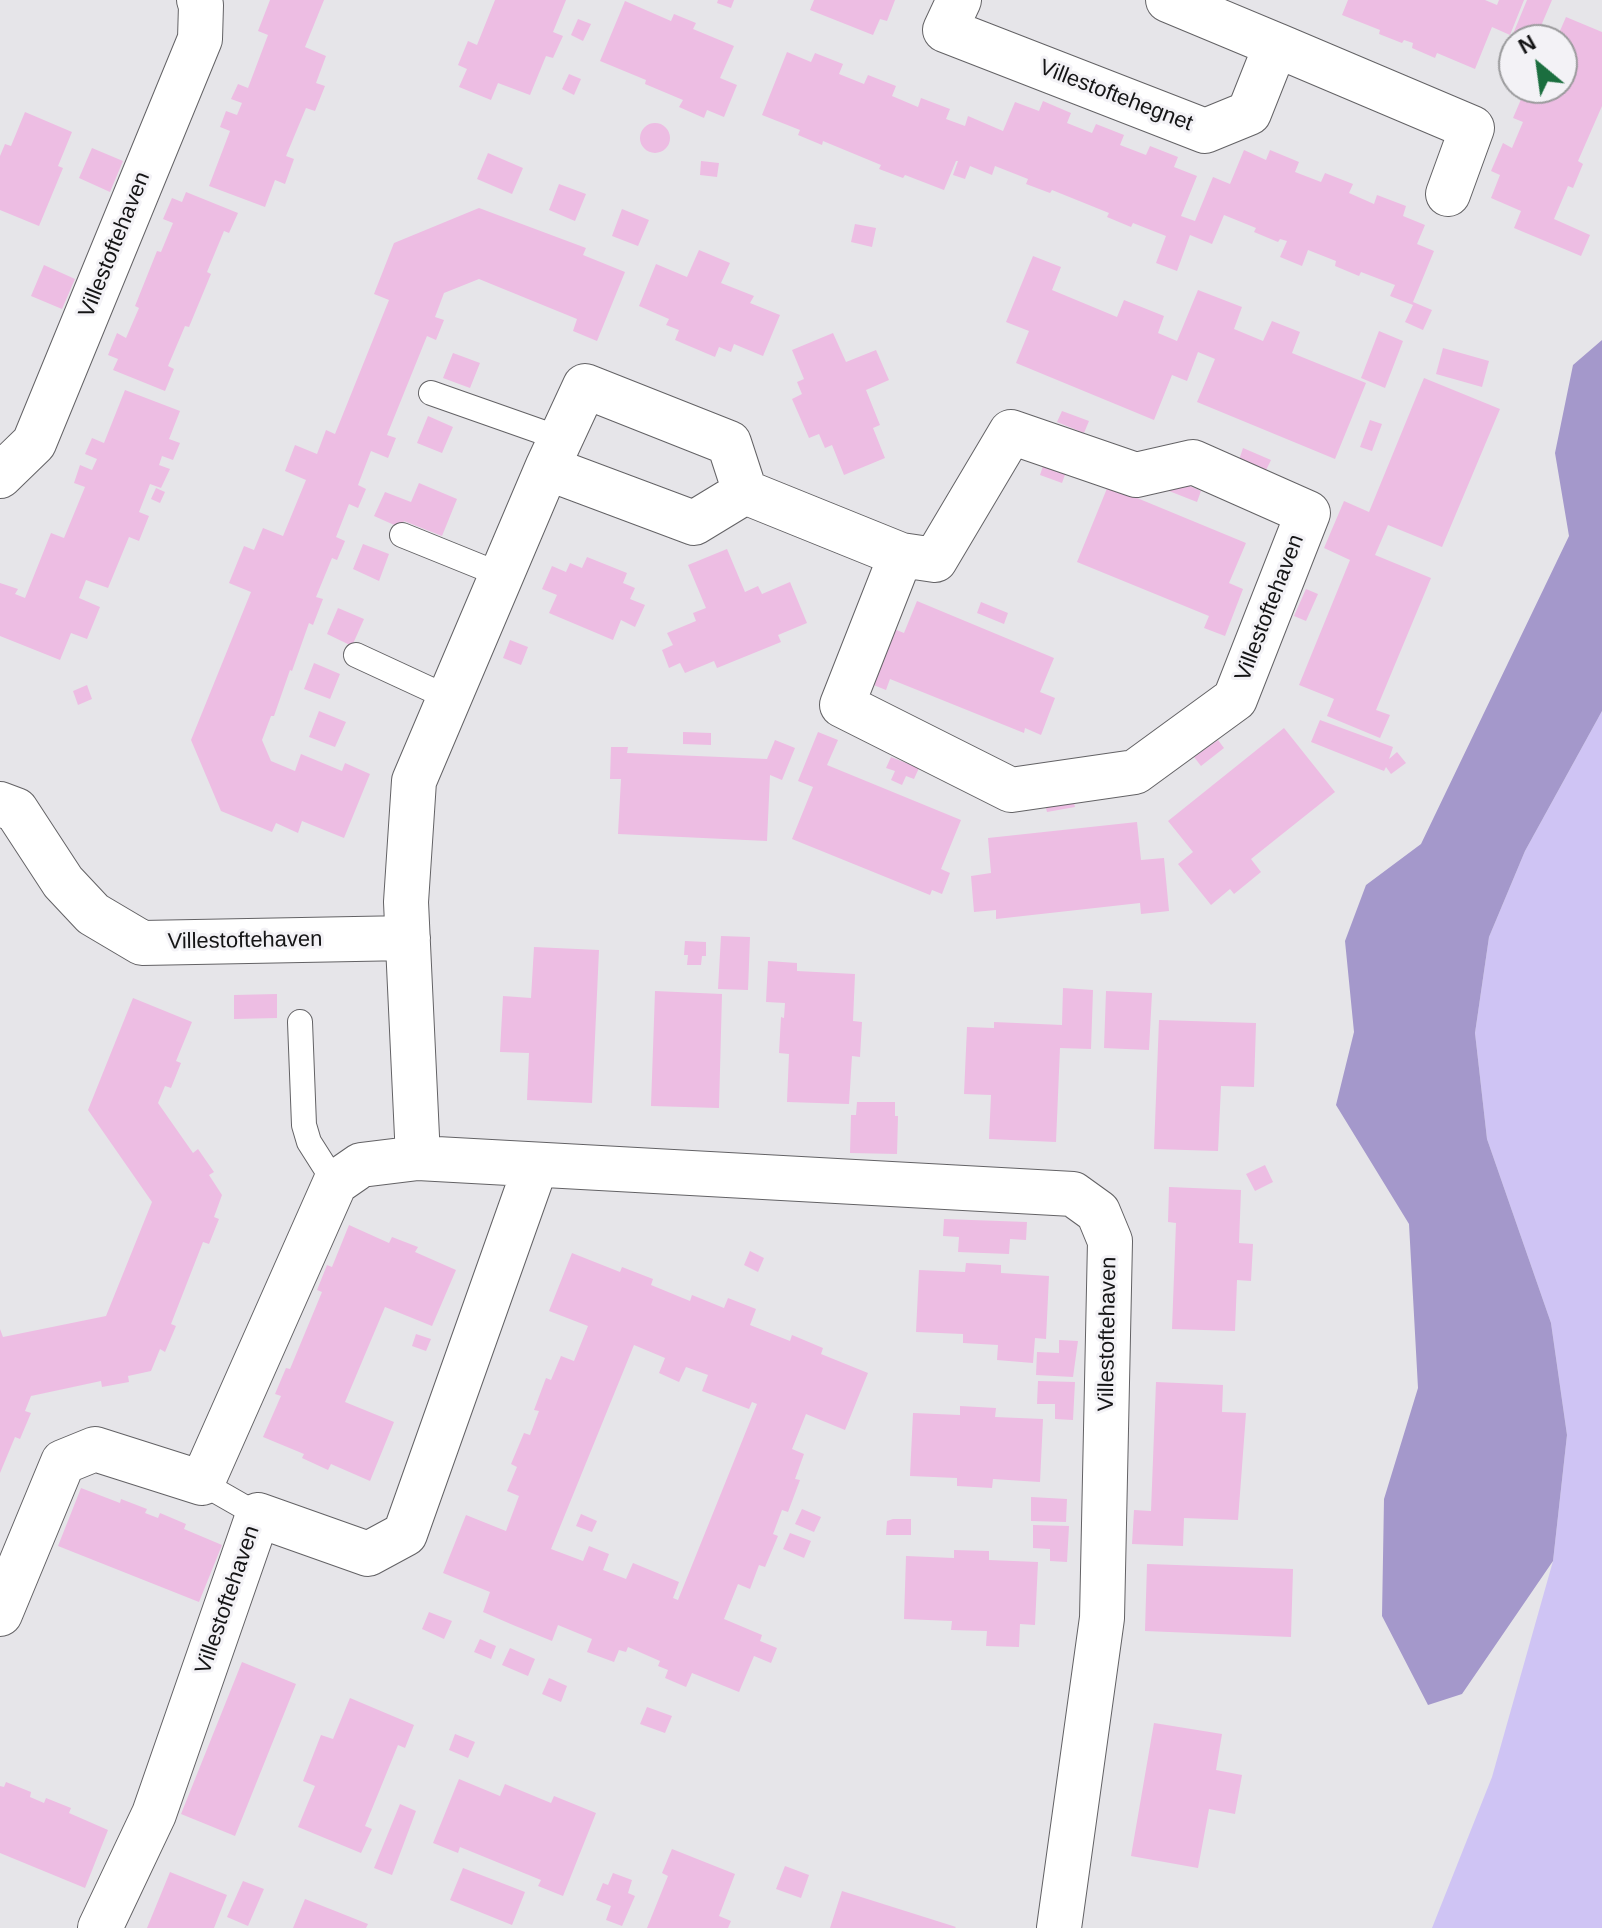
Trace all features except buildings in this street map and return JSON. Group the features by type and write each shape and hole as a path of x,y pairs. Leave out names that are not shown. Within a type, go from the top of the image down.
{"street":[{"name":"Villestoftehaven","path":"0,476 34,443 200,39 199,0"},
{"name":"Villestoftehegnet","path":"959,0 945,30 1205,131 1249,113 1276,45"},
{"path":"1168,0 1472,128 1448,194"},
{"path":"418,1158 406,902 414,781 553,453 585,386 729,443 745,492 694,523 553,453"},
{"name":"Villestoftehaven","path":"745,492 901,555 935,560 1011,432 1136,475 1193,462 1308,513 1235,699 1135,772 1011,790 842,705 901,555"},
{"name":"Villestoftehaven","path":"0,804 16,810 63,882 93,914 142,943 408,938"},
{"name":"Villestoftehaven","path":"335,1183 361,1165 418,1158 1073,1194 1098,1212 1110,1241 1102,1618 1059,1928"},
{"name":"Villestoftehaven","path":"100,1928 154,1814 258,1515 368,1554 405,1534 536,1165"},
{"path":"0,1614 63,1462 95,1449 202,1483 335,1183"}],"lane":[{"path":"431,393 553,453"},
{"path":"402,535 501,575"},
{"path":"356,655 449,698"},
{"path":"300,1022 304,1125 309,1142 335,1183"},
{"path":"202,1483 258,1515"}],"shaded area":[{"path":"1602,340 1602,711 1525,851 1489,937 1475,1033 1487,1139 1551,1323 1567,1435 1553,1561 1462,1694 1428,1705 1382,1616 1384,1499 1418,1388 1409,1224 1336,1105 1354,1032 1345,941 1366,885 1421,844 1569,536 1555,453 1573,365"},
{"path":"1602,711 1602,1928 1432,1928 1492,1777 1553,1561 1567,1435 1551,1323 1487,1139 1475,1033 1489,937 1525,851"}]}
